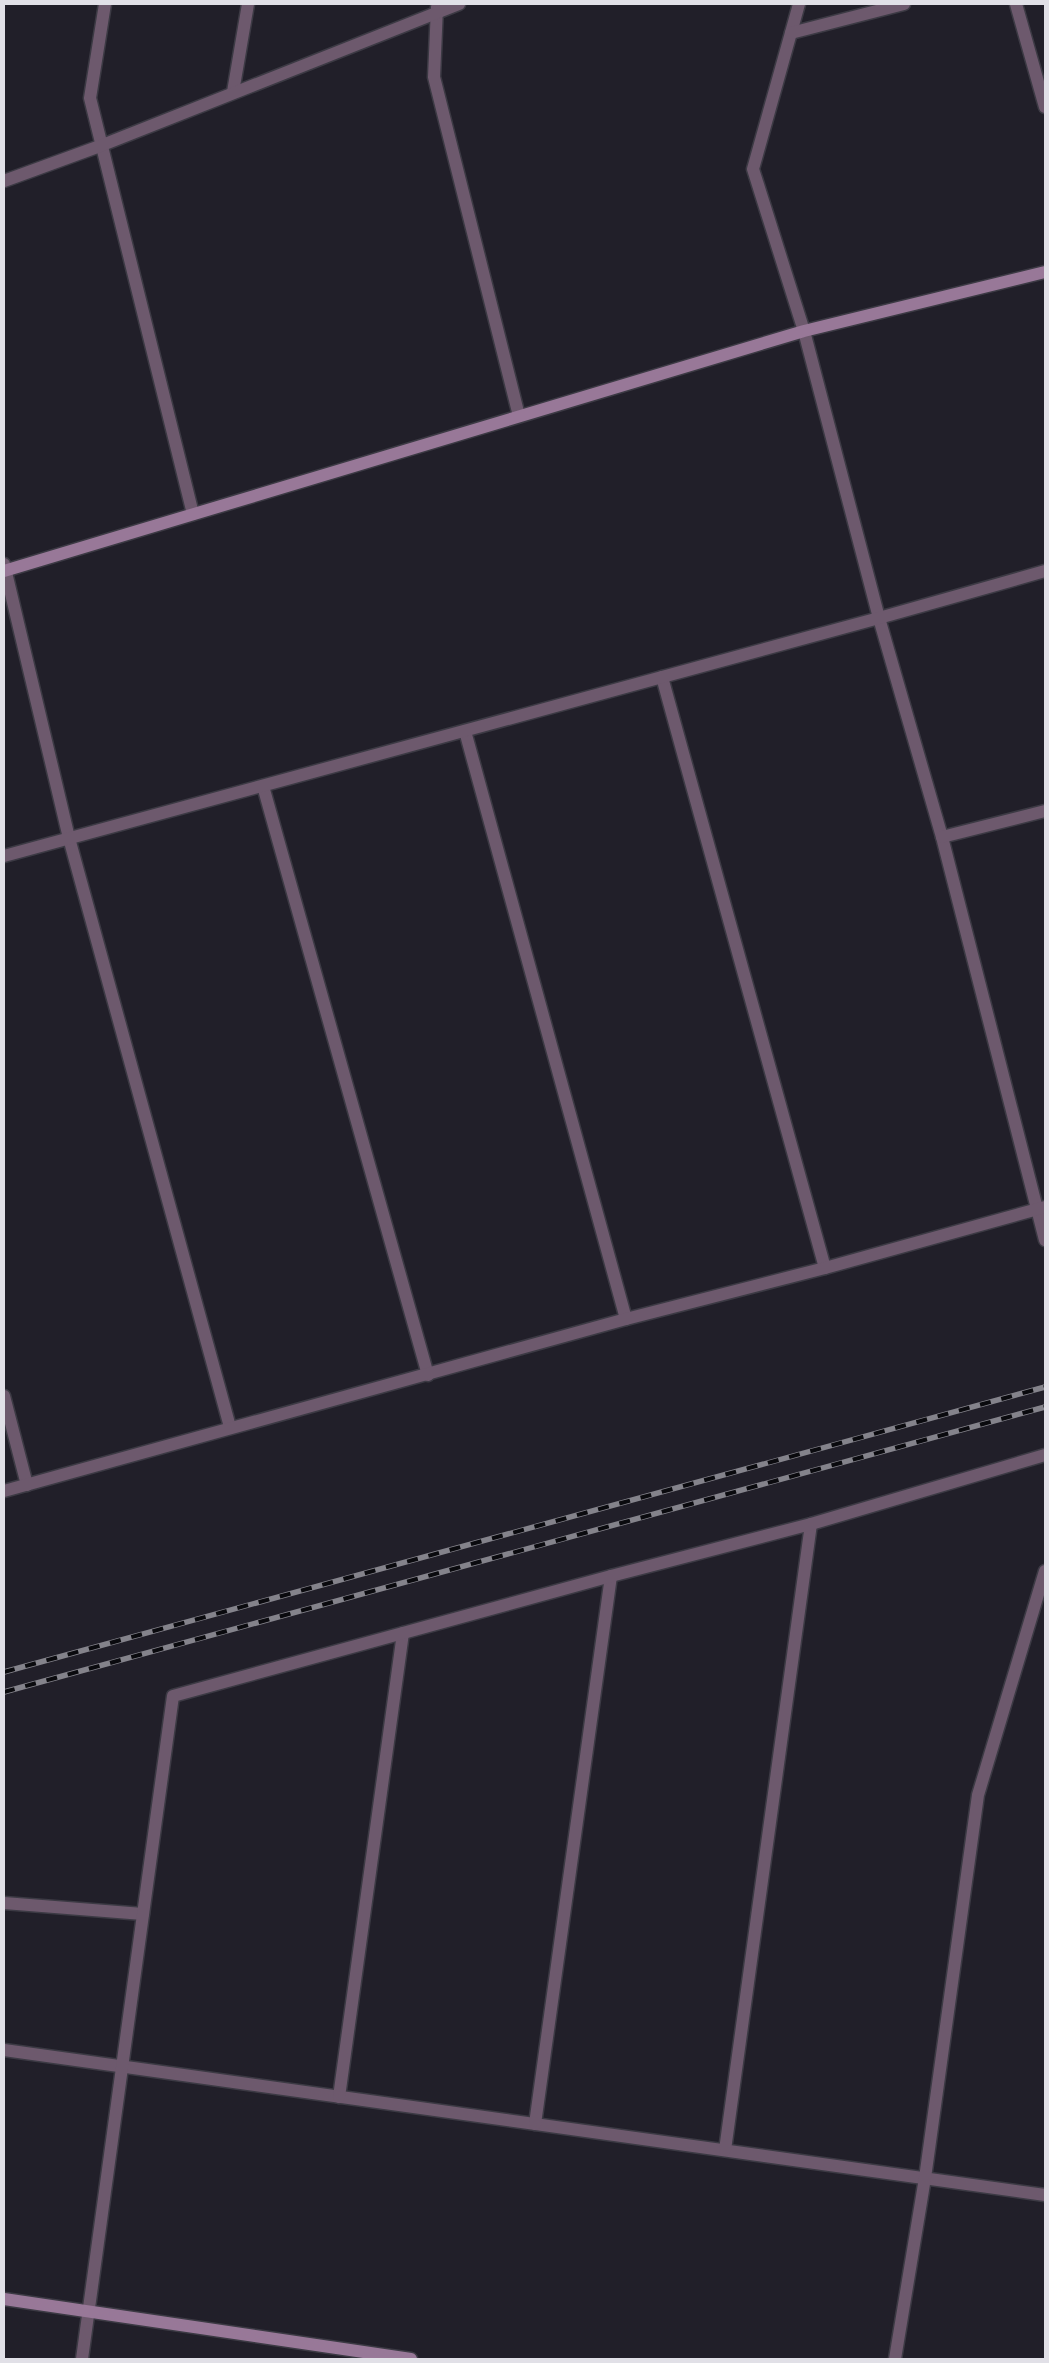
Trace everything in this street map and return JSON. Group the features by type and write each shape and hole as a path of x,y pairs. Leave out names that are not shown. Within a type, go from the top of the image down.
{"street":[{"path":"105,4 90,98 100,146 193,514"},
{"path":"233,92 248,4"},
{"path":"4,181 100,146 437,8 459,4"},
{"path":"799,4 753,169 804,331 879,618 942,838 1041,1208 1045,1240"},
{"path":"791,33 904,4"},
{"path":"1016,4 1045,107"},
{"path":"437,8 434,77 520,416"},
{"path":"230,1427 69,838 4,568 193,514 804,331 1045,272"},
{"path":"4,856 1045,571"},
{"path":"662,677 825,1268"},
{"path":"465,731 626,1320"},
{"path":"263,786 428,1375"},
{"path":"942,838 1045,811"},
{"path":"4,1491 230,1427 825,1268 1041,1208"},
{"path":"4,1396 27,1485"},
{"path":"82,2359 173,1696 403,1632 811,1524 1045,1455"},
{"path":"725,2150 811,1524"},
{"path":"895,2359 925,2178 978,1795 1045,1570"},
{"path":"535,2124 611,1576"},
{"path":"338,2097 403,1632"},
{"path":"4,1903 144,1914"},
{"path":"4,2050 1045,2195"},
{"path":"4,2299 411,2359"}],"railway":[{"path":"4,1672 1045,1387"},
{"path":"4,1692 1045,1407"}]}
